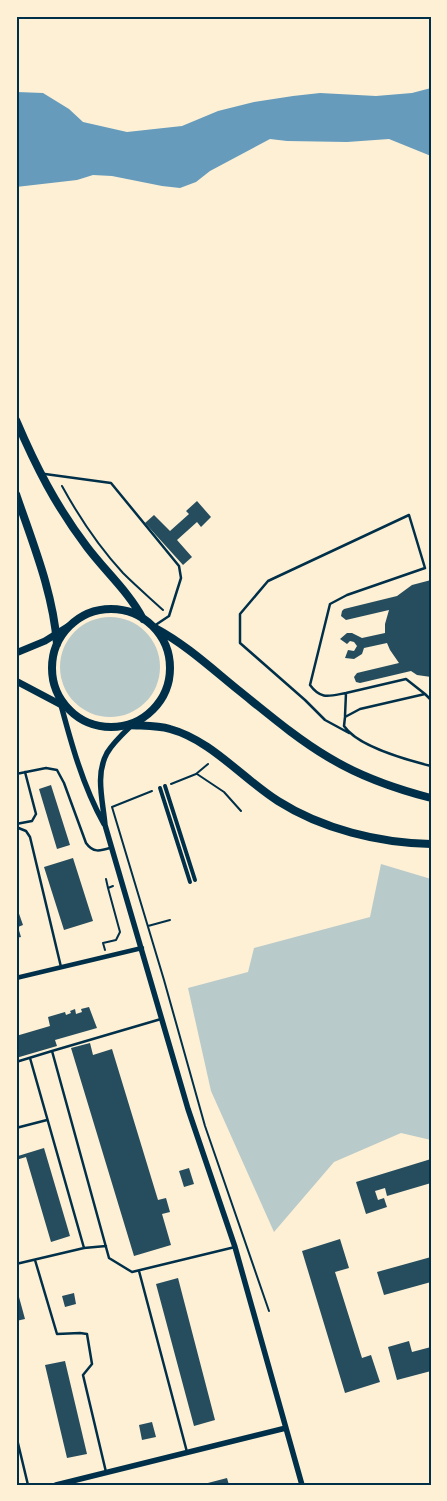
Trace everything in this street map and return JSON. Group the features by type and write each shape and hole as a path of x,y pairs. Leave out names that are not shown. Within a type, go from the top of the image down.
{"main road":[{"path":"16,420 39,473 51,494 85,545 135,603 143,618"},
{"path":"16,494 50,594 57,644"},
{"path":"16,653 26,650 56,634 92,612 105,609 118,610 143,618 163,640 168,654 170,670 167,686 160,701 149,712 130,724"},
{"path":"69,626 57,644 52,662 56,690 69,709"},
{"path":"153,627 176,639 270,715 329,758 384,783 431,798"},
{"path":"16,681 69,709 89,722 106,726 130,724 166,728 186,735 200,743 276,800 299,813 323,823 386,839 431,844"}],"street":[{"path":"56,690 67,730 112,848 188,1109 234,1247 302,1485"},
{"path":"105,826 100,787 100,769 107,752 130,724"},
{"path":"165,786 195,880"},
{"path":"160,788 190,882"},
{"path":"16,978 142,948"},
{"path":"56,1485 286,1428"}],"lane":[{"path":"39,473 56,477 111,483 179,566 181,578 169,616 153,627"},
{"path":"431,700 406,680 346,694 324,697 315,692 310,685 330,604 347,595 425,568 409,515 268,581 240,614 240,643 325,720 393,755 431,766"},
{"path":"346,694 344,726 349,733"},
{"path":"345,717 360,709 425,694"},
{"path":"16,774 46,768 57,770 89,846 99,852 112,848"},
{"path":"16,826 32,821 36,814 25,772"},
{"path":"16,826 26,831 30,837 61,967"},
{"path":"16,1062 163,1019"},
{"path":"52,1051 109,1258 132,1272 234,1247"},
{"path":"30,1058 84,1248"},
{"path":"16,1128 47,1120"},
{"path":"16,1264 84,1248 106,1246"},
{"path":"35,1260 56,1334 87,1334 92,1364 83,1375 106,1472"},
{"path":"139,1271 187,1452"},
{"path":"16,1435 28,1485"}],"path":[{"path":"62,486 100,546 123,573 163,610"},
{"path":"165,786 196,774 208,764"},
{"path":"196,774 224,792 241,810"},
{"path":"160,788 112,807 205,1126 269,1311"},
{"path":"105,950 103,943 116,940 120,932 106,879"},
{"path":"108,888 113,886"},
{"path":"148,926 170,920"}],"shaded area":[{"path":"110,617 129,621 145,632 156,648 160,667 156,686 145,702 129,713 110,717 91,713 75,702 64,686 60,667 64,648 75,632 91,621"},
{"path":"381,864 431,879 431,1140 401,1133 334,1162 274,1232 211,1091 188,988 248,972 254,948 370,917"}],"water":[{"path":"431,88 431,156 389,139 347,142 270,139 210,171 196,182 180,188 112,176 93,175 77,180 16,187 17,92 43,93 69,109 83,122 127,132 182,126 218,111 254,102 293,96 320,93 376,96 412,93"}],"building":[{"path":"197,501 211,517 201,527 197,522 177,540 192,557 183,565 145,523 154,515 170,531 189,514 186,511"},
{"path":"431,580 431,677 417,675 411,671 360,683 356,682 354,677 357,673 399,663 387,643 364,648 362,654 354,659 345,658 348,650 354,651 357,646 354,642 350,641 347,644 340,639 347,633 352,633 362,638 385,633 385,624 389,610 346,620 341,616 342,611 397,596 412,585"},
{"path":"51,785 70,845 57,849 39,789"},
{"path":"73,858 93,921 64,930 44,867"},
{"path":"16,905 23,925 18,927 21,937 16,938"},
{"path":"89,1007 97,1028 55,1040 57,1046 16,1058 16,1036 50,1026 48,1017 65,1012 66,1015 75,1009 76,1014 82,1012 81,1009"},
{"path":"90,1043 93,1055 112,1049 158,1200 166,1198 170,1212 162,1214 171,1245 134,1256 71,1048"},
{"path":"44,1148 70,1236 51,1242 26,1157 16,1160 16,1152 18,1156"},
{"path":"431,1159 431,1183 387,1196 385,1188 375,1191 378,1200 384,1198 387,1207 366,1214 356,1182"},
{"path":"189,1168 194,1184 184,1187 179,1171"},
{"path":"340,1239 349,1268 335,1272 362,1358 371,1355 380,1382 345,1393 302,1251"},
{"path":"431,1257 431,1282 384,1295 377,1272"},
{"path":"178,1278 215,1420 194,1426 156,1284"},
{"path":"16,1286 25,1319 16,1321"},
{"path":"74,1293 76,1304 65,1307 62,1296"},
{"path":"409,1341 412,1352 431,1347 431,1371 397,1380 388,1347"},
{"path":"65,1361 87,1454 67,1458 45,1365"},
{"path":"152,1422 156,1437 142,1440 139,1425"},
{"path":"227,1478 229,1485 204,1485 204,1484"}]}
